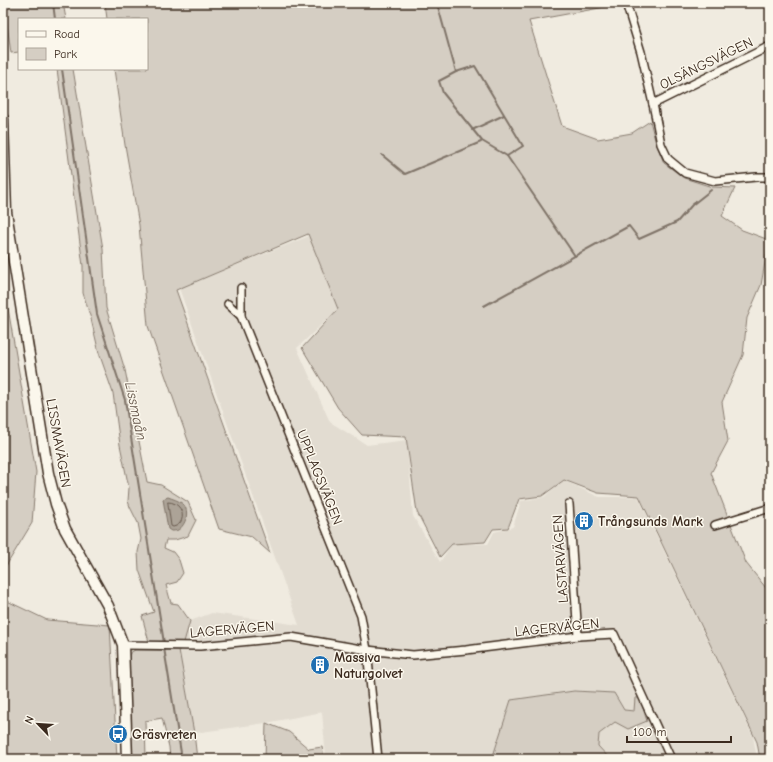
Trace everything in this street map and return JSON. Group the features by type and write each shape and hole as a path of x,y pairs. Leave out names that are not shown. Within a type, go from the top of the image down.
{"street":[{"path":"626,3 641,52 661,144 668,159 686,173 715,181 770,177"},
{"name":"OLSÄNGSVÄGEN","path":"653,104 770,46"},
{"name":"LISSMAVÄGEN","path":"3,119 6,212 51,486 56,504 66,529 108,606 123,645 127,759"},
{"path":"241,316 242,288"},
{"path":"228,304 241,316"},
{"name":"UPPLAGSVÄGEN","path":"241,316 361,616 367,650"},
{"name":"LASTARVÄGEN","path":"570,504 578,636"},
{"path":"715,525 770,508"},
{"name":"LAGERVÄGEN","path":"123,645 200,646 291,637 367,650 413,655 578,636 614,634 671,759"},
{"path":"367,650 378,759"}],"shaded area":[{"path":"309,236 338,309 297,348 330,422 367,445 407,440 413,516 440,562 452,544 488,544 494,532 513,527 521,501 544,497 563,480 599,497 638,497 753,736 757,759 610,759 598,746 599,734 615,722 647,721 640,698 634,711 624,710 614,693 574,691 511,700 492,759 326,759 322,712 266,723 194,733 179,650 184,642 190,621 212,613 299,625 179,288"}],"green space":[{"path":"4,3 63,3 66,18 18,18 18,52 11,53"},
{"path":"105,3 627,3 529,21 562,126 598,139 632,133 650,121 655,140 664,163 684,178 712,187 735,188 722,216 742,230 769,240 761,285 747,318 743,355 722,402 728,441 711,473 746,563 770,593 770,759 760,759 757,742 639,496 598,493 564,480 542,496 519,499 508,528 493,529 485,542 452,544 440,557 417,512 406,437 362,435 338,408 302,348 338,309 308,234 176,290 270,553 252,537 219,529 148,326 139,225 114,70 148,70 148,18 107,18"},
{"path":"57,70 73,70 103,249 106,308 125,370 147,482 161,485 188,502 196,520 188,536 175,540 166,540 164,548 173,552 179,560 183,573 177,582 166,585 171,603 178,604 190,621 184,642 149,642 142,616 154,612 139,570 138,552 141,539 138,523 128,501 129,488 120,445 113,393 99,353 83,293 83,266"},
{"path":"3,279 36,472 32,523 3,571"},
{"path":"3,599 47,620 110,625 117,759 3,759"},
{"path":"135,650 179,650 194,733 197,759 170,759 169,747 162,718 145,721 146,759 131,759 128,660 130,653"},
{"path":"574,691 614,693 624,710 634,711 635,698 640,698 647,721 628,729 615,722 599,734 598,746 610,759 492,759 511,700"},
{"path":"266,723 289,732 309,749 322,747 324,759 265,759"}],"water":[{"path":"168,497 183,504 187,514 183,525 176,531 171,531 168,529 163,499"}],"waterway":[{"name":"Lissmaån","path":"53,3 55,18"},
{"path":"437,3 456,72 475,66 523,146 507,156"},
{"name":"Lissmaån","path":"62,70 97,314 125,400 164,643"},
{"path":"456,72 439,81 443,93 482,141 507,156 575,256"},
{"path":"472,130 504,115"},
{"path":"382,155 405,174 481,142"},
{"path":"484,306 629,226 639,239 677,222 692,205 711,190"},
{"name":"Lissmaån","path":"164,648 182,759"}],"place":[{"name":"Trångsunds Mark","path":"584,521"},
{"name":"Massiva Naturgolvet","path":"320,665"},
{"name":"Gräsvreten","path":"118,734"}]}
